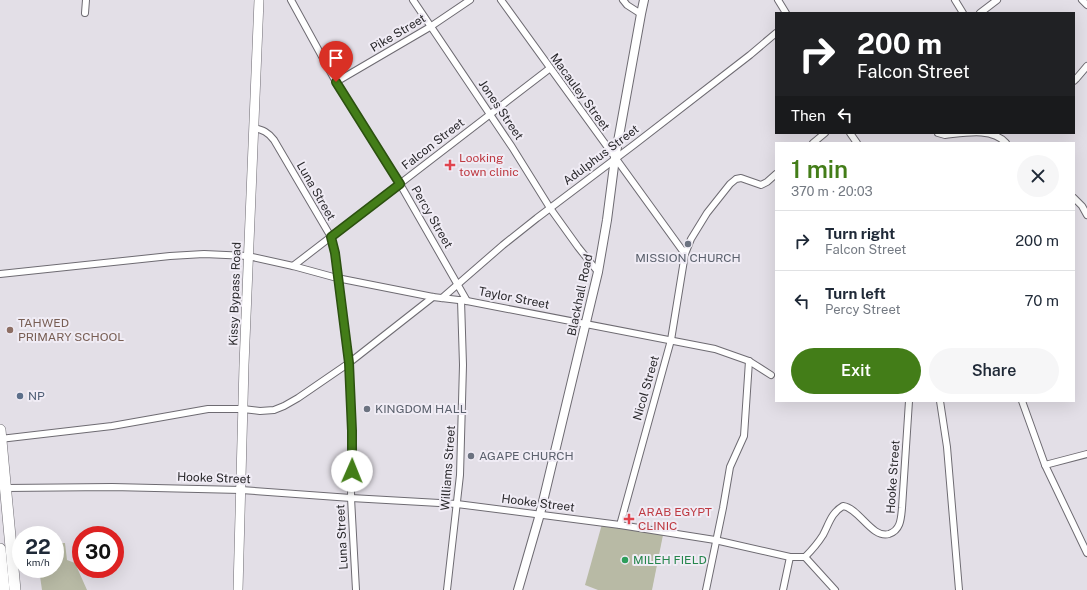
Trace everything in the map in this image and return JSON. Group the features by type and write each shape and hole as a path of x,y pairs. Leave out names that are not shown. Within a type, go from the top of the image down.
{"highway":[{"path":"0,430 15,590"},
{"path":"0,549 4,590"}],"main road":[{"name":"Kissy Bypass Road","path":"238,590 248,256 259,0"}],"street":[{"path":"85,12 86,0"},
{"name":"Percy Street","path":"291,0 336,82 400,184 458,284 464,300"},
{"name":"Jones Street","path":"413,0 490,114 550,208 598,272"},
{"name":"Pike Street","path":"336,82 430,27 470,0"},
{"name":"Macauley Street","path":"501,0 684,254"},
{"path":"623,0 627,5 640,14"},
{"name":"Blackhall Road","path":"518,590 540,514 598,272 615,158 640,14 644,0"},
{"path":"778,0 785,12"},
{"path":"955,0 961,12"},
{"path":"981,12 997,0"},
{"path":"1082,0 1087,5"},
{"name":"Adulphus Street","path":"442,298 503,245 775,34"},
{"path":"1075,80 1087,66"},
{"name":"Falcon Street","path":"293,266 550,68"},
{"name":"Luna Street","path":"254,128 265,130 270,134 331,237 335,253 349,363 352,431 351,498 356,590"},
{"path":"814,142 824,134"},
{"path":"992,134 996,135 1005,142"},
{"name":"Nicol Street","path":"620,525 671,340 684,254 691,239 707,213 730,184 736,179 741,178 761,185 775,175"},
{"path":"1075,199 1082,206 1087,215"},
{"name":"Taylor Street","path":"0,274 170,256 204,254 248,256 337,278 432,297 464,300 715,349 749,360 771,375"},
{"path":"0,439 112,426 208,409 243,409 260,411 274,410 284,406 349,363 432,297"},
{"name":"Williams Street","path":"447,590 460,475 464,300"},
{"path":"706,590 730,467 744,436 749,360"},
{"name":"Hooke Street","path":"5,488 112,487 241,490 457,504 620,525 716,540 805,558 817,544 832,516 843,506 848,507 870,527 884,535 892,533 898,528 901,521 909,402"},
{"path":"940,402 947,447 958,589"},
{"path":"1022,402 1045,465 1087,553"},
{"path":"1045,465 1087,454"},
{"path":"783,590 790,556"},
{"path":"805,558 835,590"}],"green space":[{"name":"MILEH FIELD","path":"602,524 663,535 652,590 598,590 585,585"},
{"path":"65,543 67,560 72,562 72,578 82,578 87,590 42,590 40,578 64,578"}],"place":[{"name":"Looking town clinic","path":"450,165"},
{"name":"MISSION CHURCH","path":"688,244"},
{"name":"TAHWED PRIMARY SCHOOL","path":"10,330"},
{"name":"NP","path":"20,396"},
{"name":"KINGDOM HALL","path":"367,409"},
{"name":"AGAPE CHURCH","path":"471,456"},
{"name":"ARAB EGYPT CLINIC","path":"629,519"},
{"name":"MILEH FIELD","path":"625,560"}],"route":[{"path":"336,82 400,184 331,237 335,253 349,363 352,471"}]}
